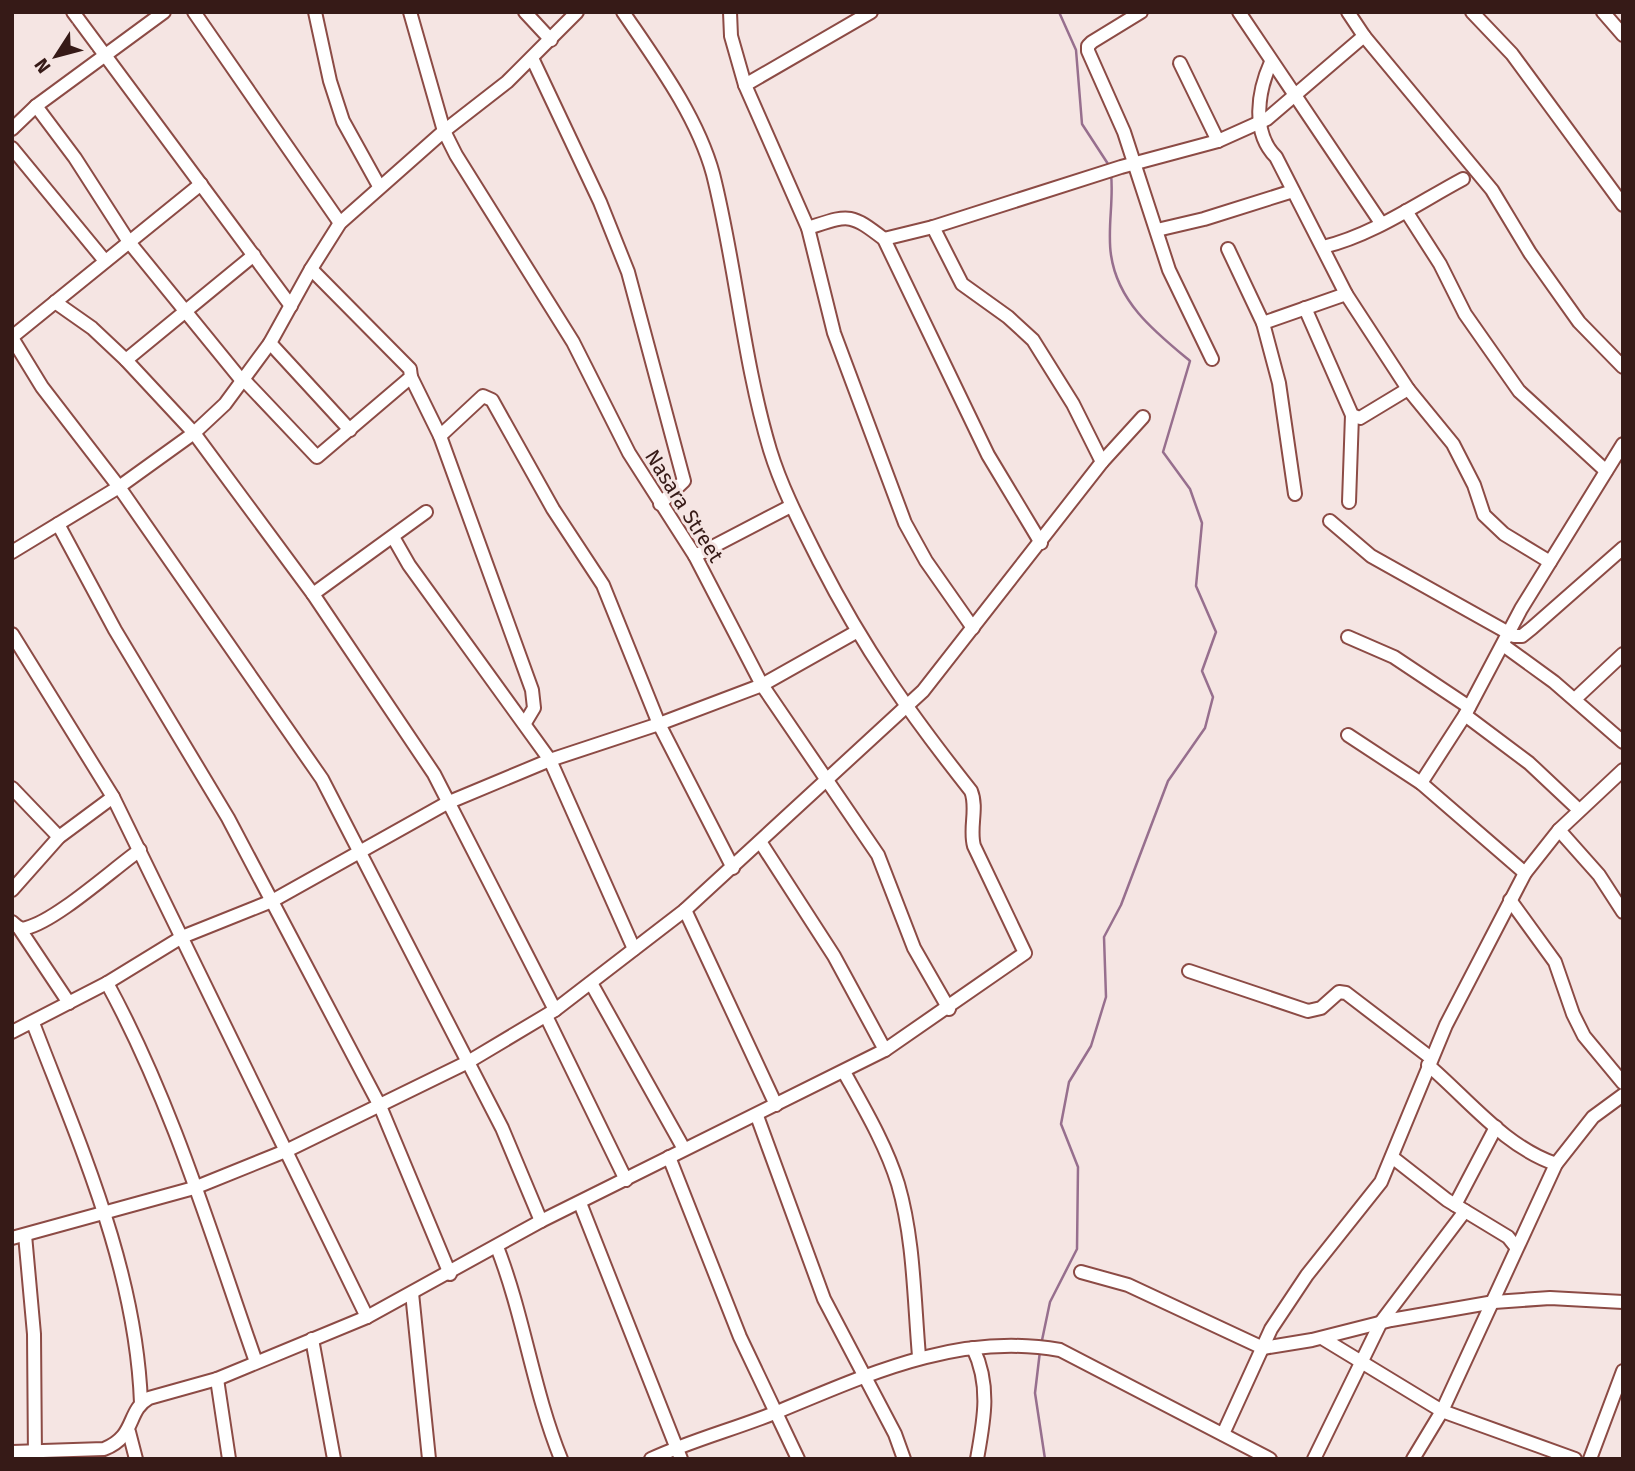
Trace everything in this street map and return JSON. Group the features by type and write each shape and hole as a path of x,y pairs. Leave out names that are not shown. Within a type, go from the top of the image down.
{"street":[{"path":"73,12 291,306"},
{"path":"12,129 36,106 164,12"},
{"path":"194,12 341,223"},
{"path":"314,12 330,81 343,121 379,187"},
{"name":"Nasara Street","path":"410,12 444,131 493,217 573,342 629,453 695,556 762,685 878,855 914,948 949,1009"},
{"path":"525,12 551,40"},
{"path":"14,548 119,487 194,433 244,381 270,343 311,269 341,223 444,131 507,82 577,12"},
{"path":"141,1403 217,1379 367,1317 541,1222 844,1072 885,1050 949,1009 1020,959 1024,948 974,846 971,835 974,799 971,791 905,709 856,632 791,506 770,451 754,389 712,173 680,102 623,12"},
{"path":"745,85 871,12"},
{"path":"1142,12 1088,46 1124,132 1169,270 1212,359"},
{"path":"1239,12 1381,223"},
{"path":"1348,12 1364,36 1492,190 1530,253 1579,323 1623,367"},
{"path":"1472,12 1512,54 1623,205"},
{"path":"1603,12 1623,35"},
{"path":"731,13 731,36 745,85 808,228 834,333 905,523 926,561 973,628"},
{"path":"884,239 933,228 1133,163 1218,141 1259,123 1364,36"},
{"path":"532,58 600,202 636,298 684,481 660,504"},
{"path":"1271,62 1263,81 1259,123 1265,142 1346,294 1408,389 1453,444 1474,485 1484,515 1504,534 1550,562"},
{"path":"1180,63 1218,141"},
{"path":"36,106 75,158 129,242 244,381 315,457 411,377"},
{"path":"12,148 105,261"},
{"path":"1323,247 1341,243 1463,179"},
{"path":"201,184 12,337 42,387 119,487 298,741 361,853 502,1129 541,1222"},
{"path":"1157,230 1204,219 1293,191"},
{"path":"1406,211 1440,264 1465,314 1519,391 1606,471"},
{"path":"808,228 846,216 864,224 884,239 988,455 1041,543"},
{"path":"933,228 962,284 1008,317 1033,340 1073,404 1102,462"},
{"path":"1228,249 1263,323 1287,423 1294,494"},
{"path":"127,360 184,310 254,256"},
{"path":"311,269 411,369 411,377 440,436 535,701 525,723"},
{"path":"1263,323 1346,294"},
{"path":"55,302 92,328 127,360 194,433 313,594 419,748 550,1013 626,1180"},
{"path":"1305,308 1352,415 1349,502"},
{"path":"270,343 350,430"},
{"path":"1352,415 1360,418 1408,389"},
{"path":"440,436 483,396 492,400 554,509 603,584 659,724 733,868"},
{"path":"36,1454 34,1334 16,1235 194,1188 288,1150 468,1062 550,1013 685,910 761,843 826,778 905,709 1041,543 1102,462 1143,417"},
{"path":"1421,783 1467,711 1550,562 1623,444"},
{"path":"695,556 791,506"},
{"path":"313,594 426,512"},
{"path":"1330,521 1371,556 1505,640 1623,742"},
{"path":"58,524 115,630 228,818 380,1106 450,1274"},
{"path":"393,537 431,598 550,760 634,949"},
{"path":"1505,640 1521,636 1623,548"},
{"path":"12,1032 107,983 183,937 272,901 447,803 550,760 659,724 762,685 856,632"},
{"path":"12,634 113,797 288,1150 367,1317"},
{"path":"1348,637 1394,657 1467,711 1529,763 1579,810"},
{"path":"1575,699 1623,654"},
{"path":"1348,735 1421,783 1525,873"},
{"path":"1223,1434 1271,1329 1307,1275 1381,1182 1430,1061 1525,873 1559,831 1623,770"},
{"path":"12,788 59,837"},
{"path":"12,890 59,837 113,797"},
{"path":"1559,831 1599,875 1623,912"},
{"path":"761,843 834,956 885,1050"},
{"path":"15,925 26,928 49,917 140,850"},
{"path":"1510,901 1555,962 1573,1014 1584,1036 1623,1083"},
{"path":"685,910 776,1105"},
{"path":"15,925 69,1003"},
{"path":"1189,971 1307,1011 1321,1008 1339,992 1346,993 1430,1061 1496,1126 1528,1153 1556,1164"},
{"path":"107,983 139,1042 167,1109 256,1362"},
{"path":"591,983 684,1149"},
{"path":"12,1452 36,1454 104,1448 129,1432 141,1403 133,1319 106,1213 33,1023"},
{"path":"844,1072 865,1109 897,1183 907,1224 919,1356"},
{"path":"1413,1459 1442,1411 1556,1164 1588,1123 1623,1095"},
{"path":"757,1116 824,1299 895,1434 904,1459"},
{"path":"1314,1459 1381,1322 1460,1208 1496,1126"},
{"path":"669,1157 740,1337 798,1459"},
{"path":"1392,1157 1460,1208 1508,1237 1516,1247"},
{"path":"580,1203 679,1453"},
{"path":"498,1247 510,1279 547,1424 561,1459"},
{"path":"1081,1272 1128,1285 1263,1348 1322,1338 1381,1322 1494,1302 1550,1298 1623,1302"},
{"path":"412,1293 429,1459"},
{"path":"1322,1338 1442,1411 1575,1459"},
{"path":"312,1339 334,1459"},
{"path":"651,1459 679,1453 862,1375 919,1356 973,1348 1038,1346 1060,1350 1270,1459"},
{"path":"973,1348 981,1364 986,1404 977,1459"},
{"path":"1590,1459 1623,1371"},
{"path":"217,1379 229,1459"},
{"path":"129,1432 136,1459"}],"waterway":[{"path":"1059,12 1076,50 1082,124 1110,167"},
{"path":"1041,1345 1050,1302 1077,1249 1078,1167 1061,1124 1069,1082 1091,1046 1106,997 1104,937 1121,905 1168,781 1205,728 1213,697 1202,671 1216,632 1196,586 1202,523 1190,489 1163,452 1190,361 1151,327 1121,288 1110,245 1111,174"},
{"path":"1040,1351 1035,1393 1045,1459"}]}
